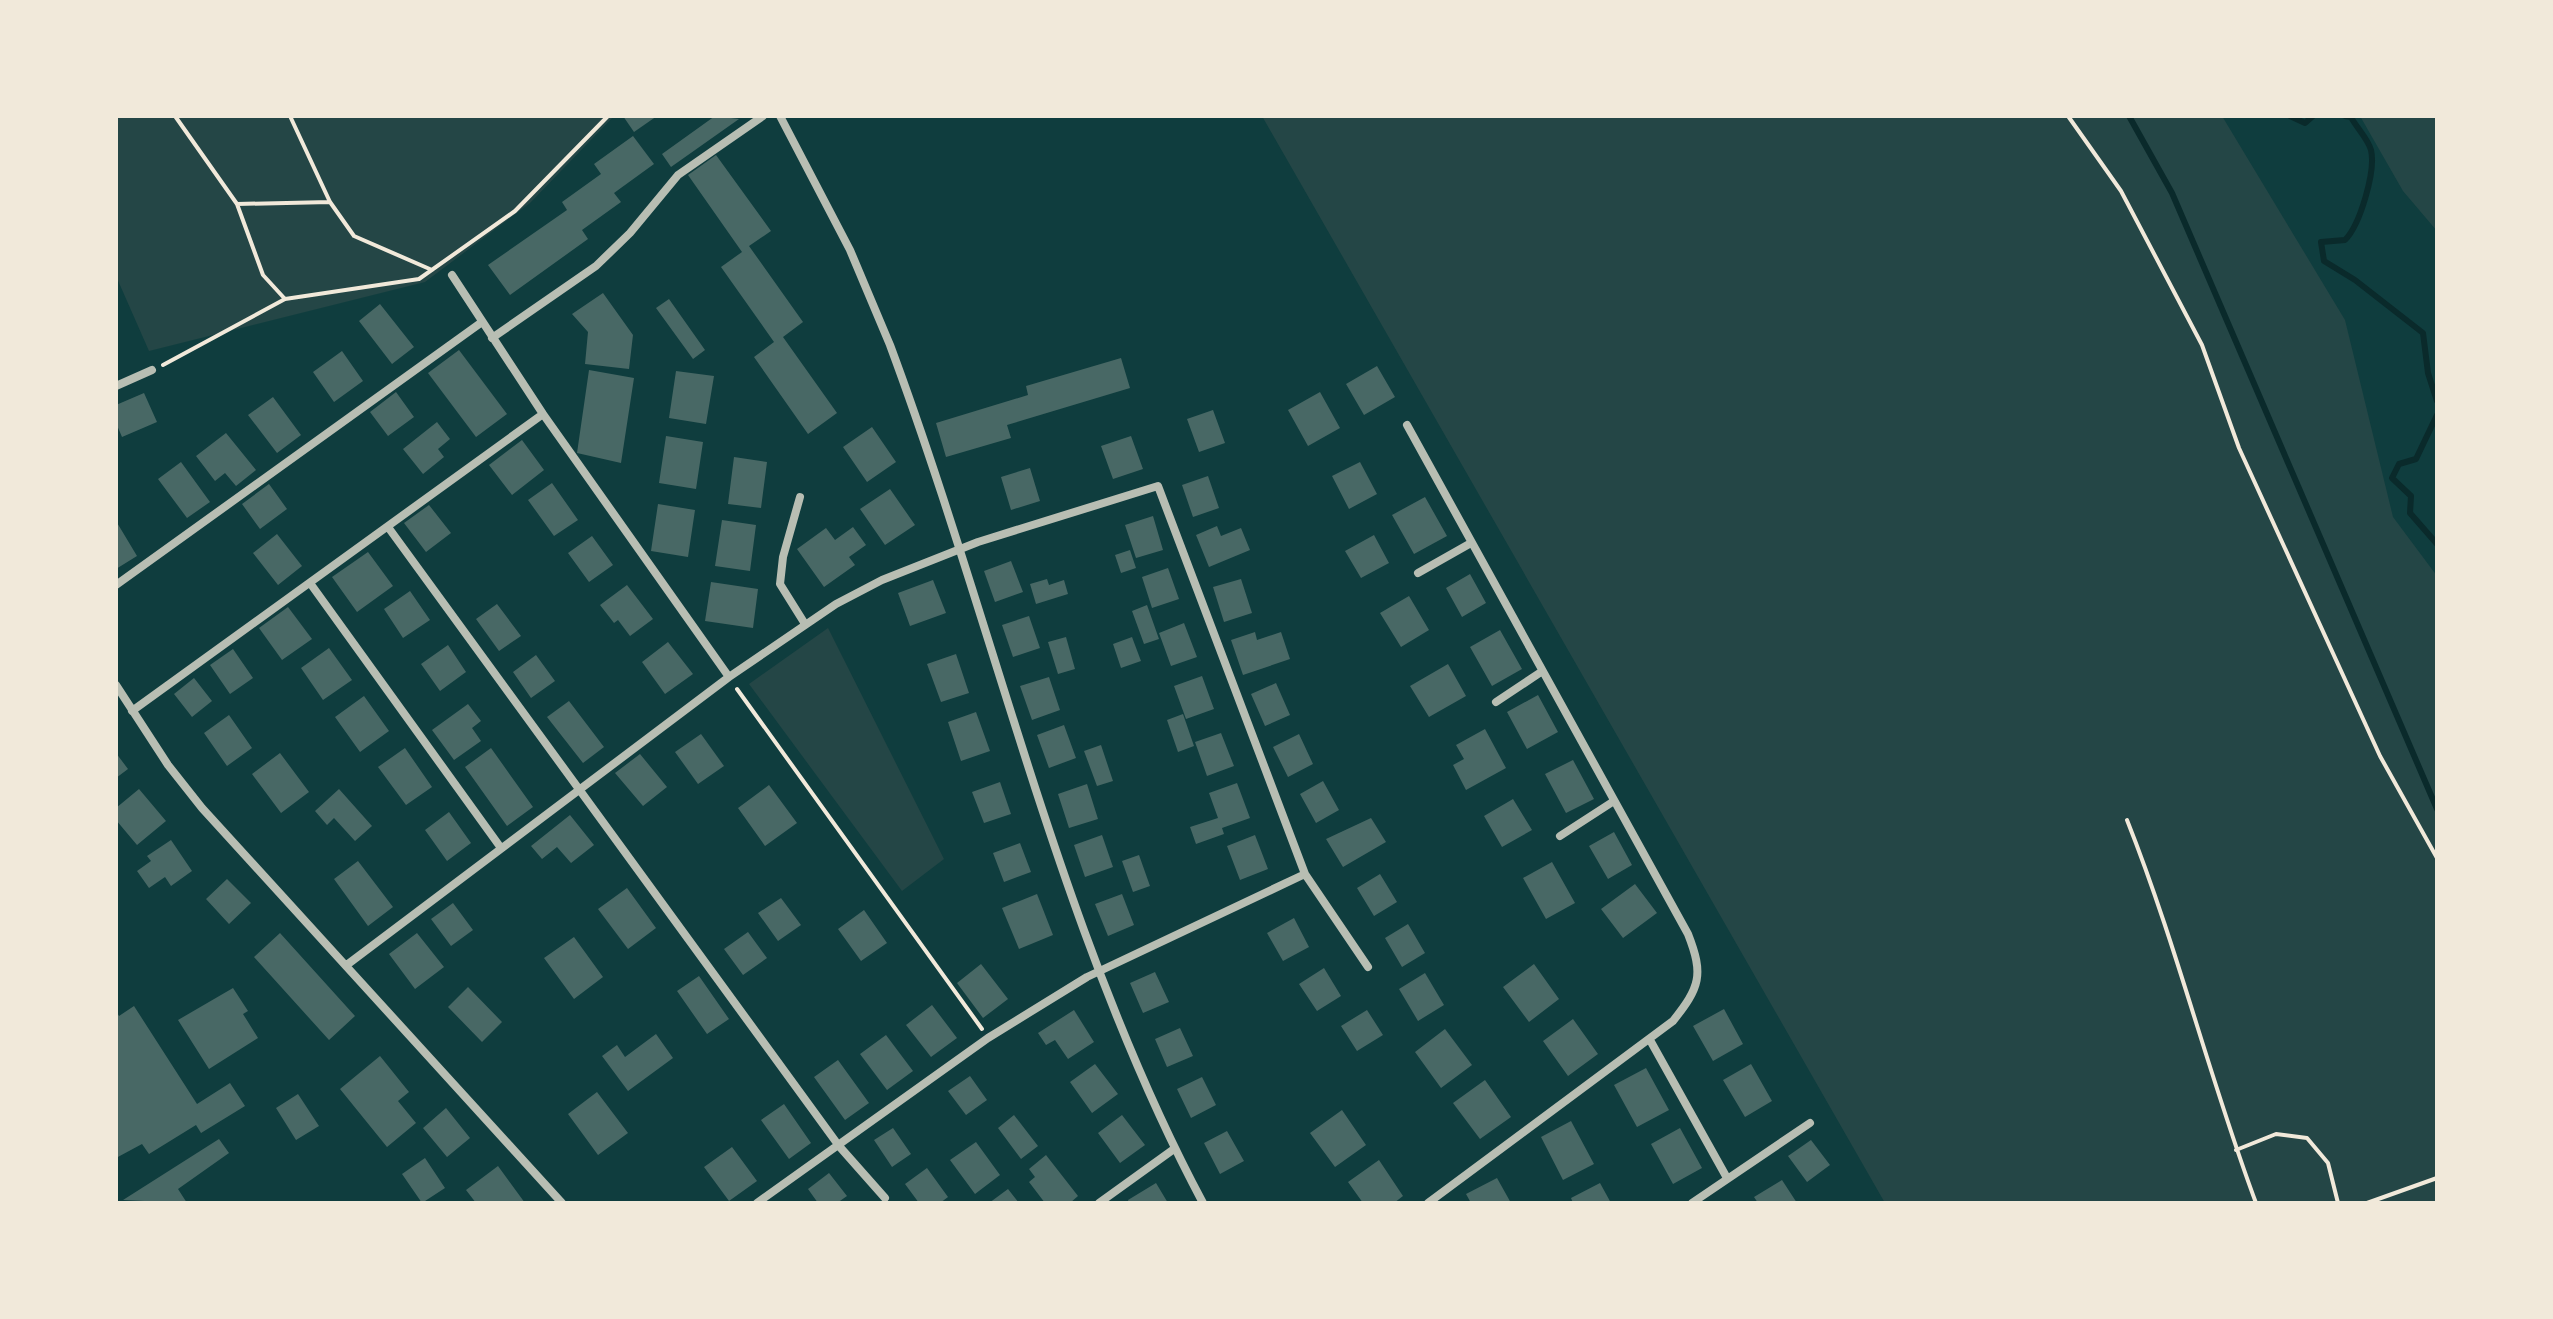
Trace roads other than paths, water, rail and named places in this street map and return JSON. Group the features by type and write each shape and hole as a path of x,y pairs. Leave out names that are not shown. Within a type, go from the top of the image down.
{"street":[{"path":"492,338 596,266 630,233 678,175 763,116"},
{"path":"780,116 850,250 884,331 960,550 1098,971 1174,1149 1203,1203"},
{"path":"452,275 543,414 729,677"},
{"path":"116,585 482,322"},
{"path":"116,386 152,370"},
{"path":"132,711 543,414"},
{"path":"1407,425 1688,934 1699,962 1697,988 1673,1021 1428,1203"},
{"path":"348,964 729,677 805,624 882,580 960,550 1158,486 1305,874 1368,967"},
{"path":"800,497 783,557 780,584 805,624"},
{"path":"388,527 839,1146 885,1198"},
{"path":"1418,573 1471,543"},
{"path":"310,583 501,848"},
{"path":"1496,702 1541,672"},
{"path":"116,685 168,765 202,808 348,964 562,1203"},
{"path":"1560,836 1614,801"},
{"path":"757,1203 988,1038 1098,971 1305,874"},
{"path":"1650,1040 1727,1178"},
{"path":"1692,1203 1810,1123"},
{"path":"1099,1203 1174,1149"}],"waterway":[{"path":"2129,116 2172,193 2437,809"},
{"path":"2290,116 2305,123 2313,116"},
{"path":"2345,116 2351,117 2371,150 2371,171 2361,210 2351,233 2345,240 2321,242 2324,261 2355,280 2423,333 2428,373 2437,401"},
{"path":"2437,415 2416,459 2399,464 2392,478 2411,496 2410,513 2437,544"}]}
